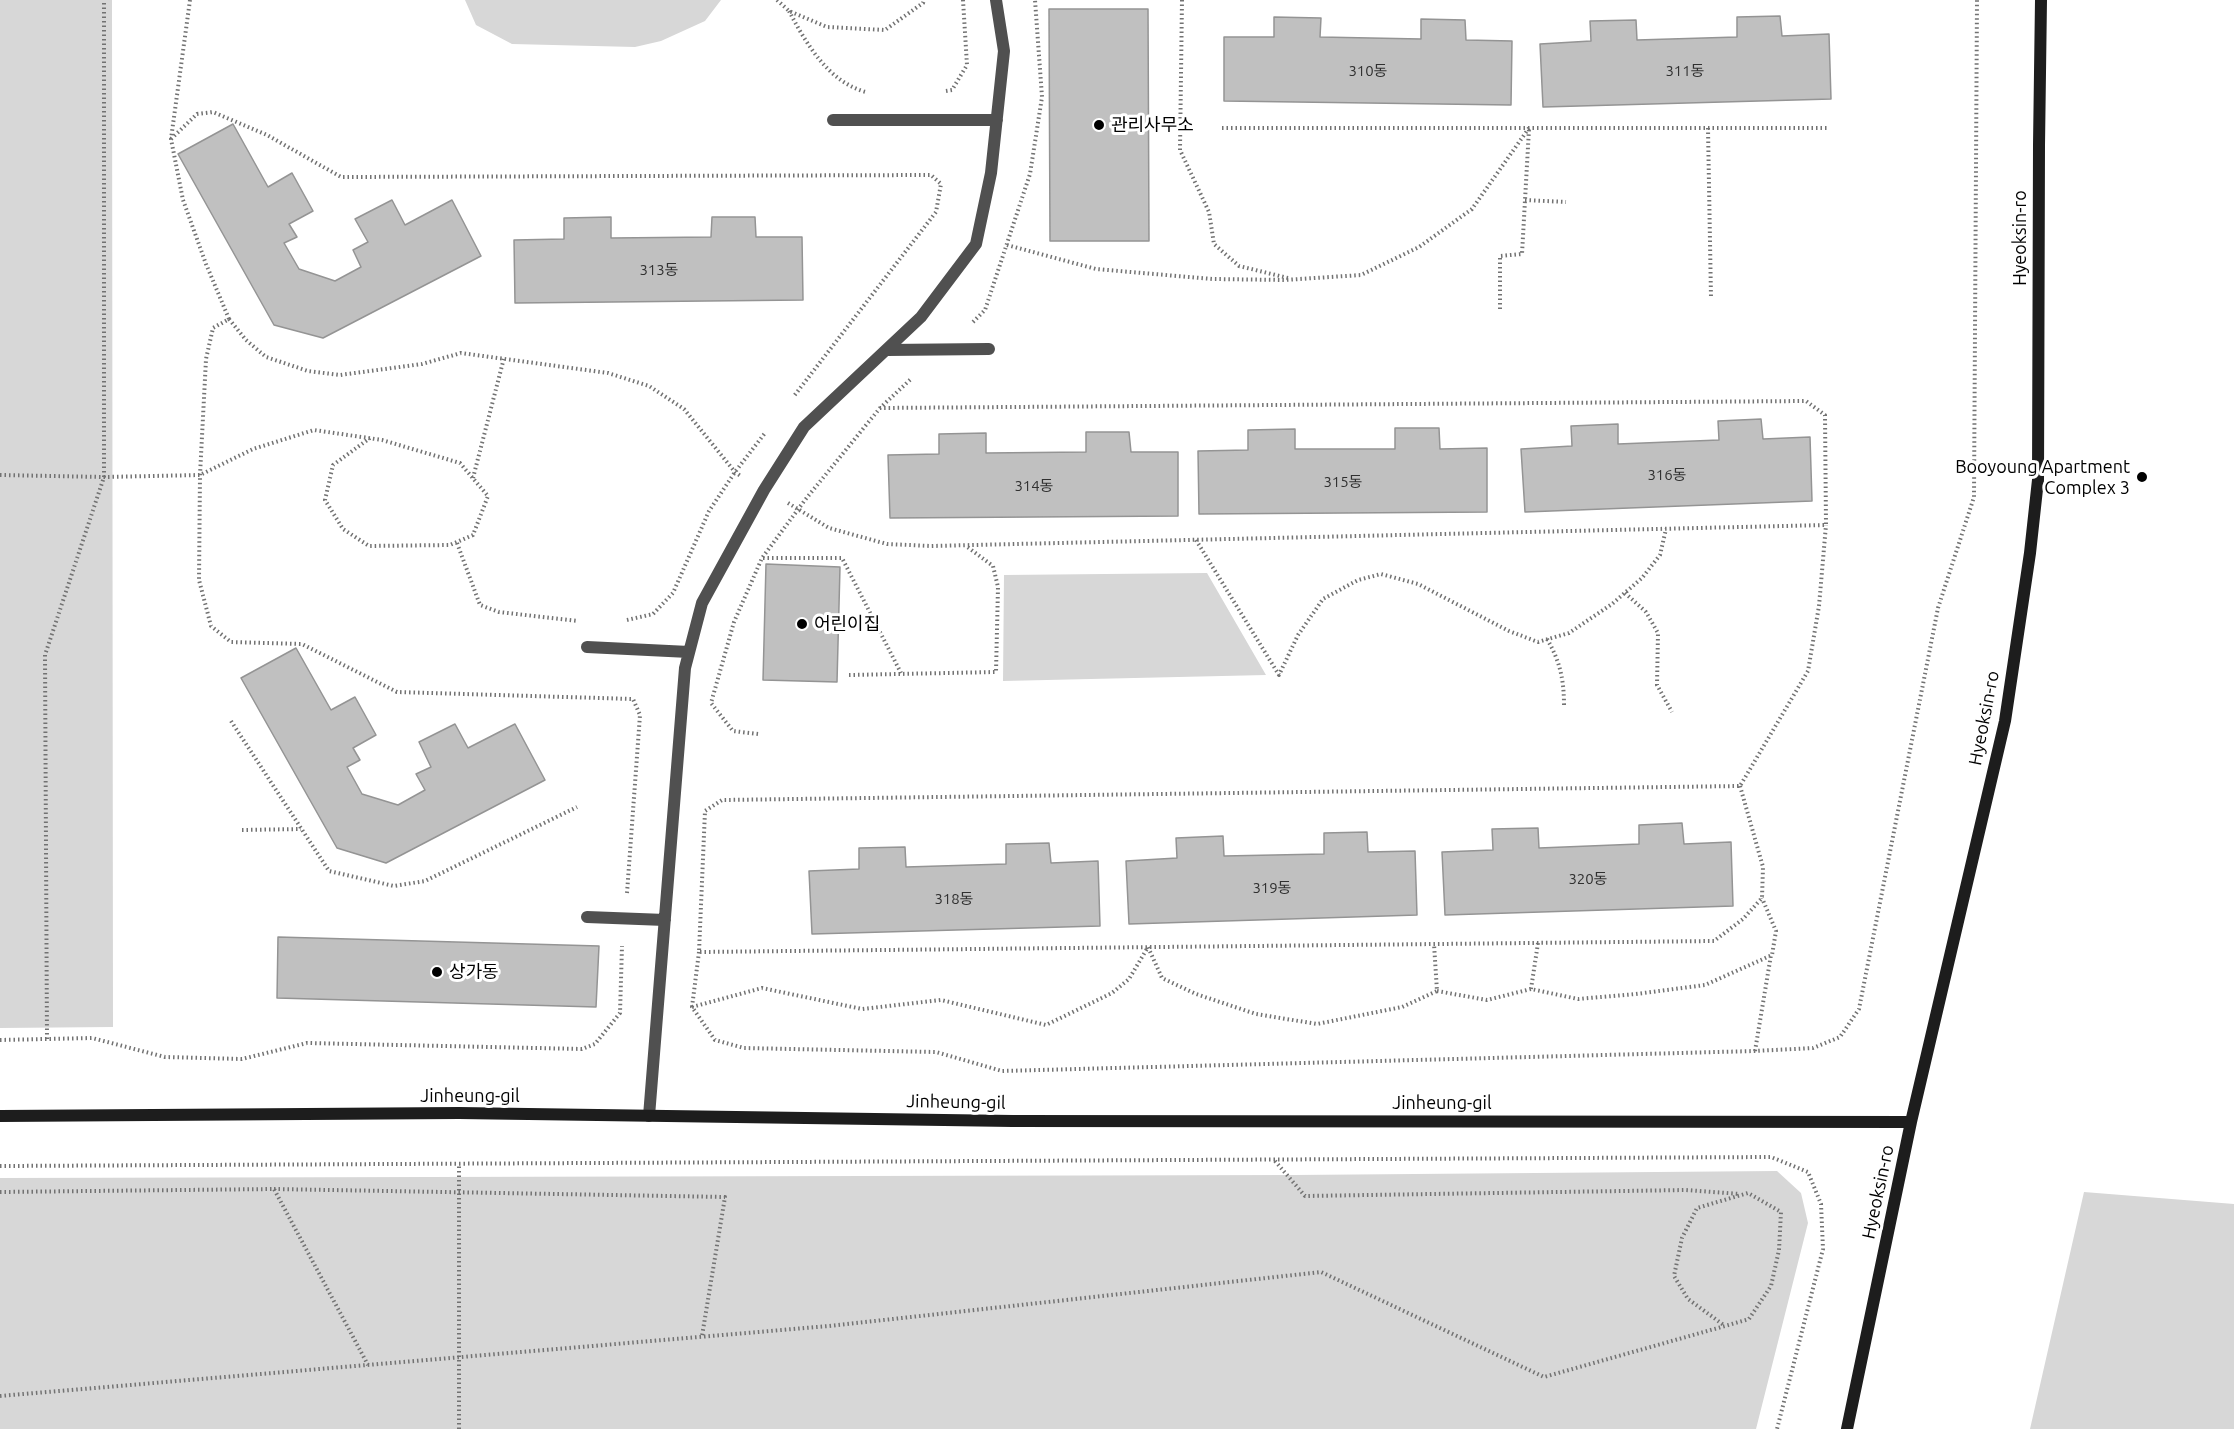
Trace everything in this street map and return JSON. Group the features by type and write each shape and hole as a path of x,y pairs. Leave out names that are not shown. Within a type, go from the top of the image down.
{"street":[{"path":"649,1116 685,668 702,603 764,489 804,427 921,317 976,244 991,173 1004,51 996,0"},
{"name":"Hyeoksin-ro","path":"1847,1429 1911,1122 2005,721 2030,553 2038,480 2041,0"},
{"path":"833,120 997,120"},
{"path":"887,350 989,349"},
{"path":"587,647 689,652"},
{"path":"587,917 665,920"},
{"name":"Jinheung-gil","path":"0,1116 459,1113 1013,1121 1911,1122"}],"path":[{"path":"47,1040 45,655 104,477 104,0"},
{"path":"190,0 171,139 183,200 206,264 230,319 246,340 266,357 308,371 340,375 422,364 461,353 608,373 649,386 684,409 735,472 829,528 887,544 965,545 1826,525"},
{"path":"777,0 789,10 827,27 885,30 924,0"},
{"path":"941,91 952,90 967,65 963,0"},
{"path":"758,734 733,731 711,703 734,622 762,558 798,509 880,408 985,310 1030,174 1042,97 1035,0"},
{"path":"1182,0 1180,150 1209,212 1214,244 1239,266 1294,279"},
{"path":"1740,786 722,800 705,812 699,952 692,1007 715,1040 744,1048 936,1052 1002,1071 1755,1051 1813,1048 1840,1037 1859,1009 1938,608 1974,497 1977,0"},
{"path":"789,10 805,42 834,76 864,91 875,92"},
{"path":"171,139 196,114 213,112 267,135 341,177 931,175 941,184 936,212 792,398"},
{"path":"1222,128 1827,128"},
{"path":"1007,245 1096,269 1212,279 1294,279 1361,275 1419,247 1472,209 1529,128"},
{"path":"1500,309 1500,256 1522,254 1529,128"},
{"path":"1708,128 1711,298"},
{"path":"1525,200 1566,202"},
{"path":"0,1040 92,1038 165,1057 242,1059 307,1043 582,1049 595,1044 620,1012 640,715 633,699 397,692 302,644 231,642 211,626 199,580 200,475 206,359 213,328 230,319"},
{"path":"473,478 504,358"},
{"path":"880,408 1806,401 1825,415 1826,525 1819,606 1808,671 1740,786 1763,867 1762,898 1776,931 1755,1051"},
{"path":"622,622 653,614 673,593 709,511 735,472 771,426"},
{"path":"0,475 104,477 200,475 253,449 314,430 370,438 460,463 488,496 473,536 450,545 369,546 343,529 325,500 333,465 370,438"},
{"path":"1197,540 1279,675 1298,635 1323,598 1358,579 1381,574 1418,584 1509,631 1538,642 1569,633 1642,578 1660,555 1666,529"},
{"path":"456,543 480,605 499,612 589,622"},
{"path":"849,675 996,672 998,587 993,566 965,545"},
{"path":"762,558 842,558 901,674"},
{"path":"1625,593 1646,612 1658,633 1657,685 1672,712"},
{"path":"1547,639 1557,656 1564,681 1564,705"},
{"path":"231,722 330,871 394,886 425,881 577,807"},
{"path":"242,830 302,829"},
{"path":"699,952 1714,941 1743,919 1762,898"},
{"path":"1531,989 1538,943"},
{"path":"1434,944 1437,992"},
{"path":"1148,947 1162,978 1196,994 1257,1014 1317,1024 1402,1007 1437,992 1487,1000 1531,989 1578,999 1705,985 1772,955"},
{"path":"692,1007 762,988 862,1009 941,1000 1046,1025 1112,993 1130,979 1148,947"},
{"path":"0,1166 1771,1157 1808,1172 1821,1204 1823,1249 1777,1429"},
{"path":"1274,1160 1305,1197 1686,1190 1743,1194"},
{"path":"459,1165 459,1429"},
{"path":"274,1189 368,1365"},
{"path":"0,1192 274,1189 725,1197 702,1336"},
{"path":"0,1396 841,1325 1321,1272 1544,1377 1725,1326 1749,1319 1771,1287 1779,1250 1781,1212 1748,1192 1697,1208 1682,1238 1674,1276 1688,1299 1725,1326"}],"shaded area":[{"path":"0,0 112,0 113,1027 0,1028"},
{"path":"465,0 721,0 705,21 661,41 635,47 512,44 476,25"},
{"path":"1207,573 1266,675 1003,681 1004,575"},
{"path":"1777,1171 1801,1193 1808,1223 1756,1429 0,1429 0,1178 1294,1175"},
{"path":"2084,1192 2234,1204 2234,1429 2030,1429"}],"building":[{"name":"관리사무소","path":"1049,9 1148,9 1149,241 1050,241"},
{"path":"1780,16 1782,36 1829,34 1831,99 1543,107 1540,44 1591,41 1590,21 1636,20 1637,40 1737,37 1737,17"},
{"path":"1274,17 1321,18 1320,37 1421,39 1421,19 1465,20 1466,40 1512,41 1511,105 1224,101 1224,37 1274,37"},
{"path":"233,124 268,187 292,173 313,211 289,224 297,237 284,243 299,269 335,281 361,267 353,250 368,242 355,219 392,200 405,225 452,200 481,256 323,338 274,325 178,154"},
{"path":"611,217 611,238 711,237 712,217 755,217 756,237 802,237 803,300 515,303 514,240 564,239 564,218"},
{"path":"1761,419 1763,439 1810,437 1812,501 1525,512 1521,449 1572,446 1571,426 1618,424 1618,444 1719,440 1718,421"},
{"path":"1395,428 1439,428 1440,449 1487,448 1487,512 1199,514 1198,451 1248,450 1248,430 1295,429 1295,449 1395,449"},
{"path":"1086,432 1129,432 1131,452 1178,452 1178,516 890,518 888,455 939,454 939,434 986,433 986,453 1086,452"},
{"name":"어린이집","path":"766,564 840,567 837,682 763,680"},
{"path":"296,648 331,710 355,697 376,735 353,748 360,760 347,767 362,794 398,805 425,790 416,774 431,767 419,742 455,724 468,748 515,724 545,780 386,863 337,848 241,678"},
{"path":"1682,823 1684,844 1731,842 1733,906 1445,915 1442,852 1493,850 1492,829 1538,828 1539,848 1639,844 1639,825"},
{"path":"1367,832 1368,852 1415,851 1417,915 1129,924 1126,861 1177,858 1176,838 1223,836 1224,856 1324,854 1324,833"},
{"path":"1049,843 1051,863 1098,861 1100,926 812,934 809,871 859,869 859,848 905,847 906,867 1006,864 1006,844"},
{"name":"상가동","path":"278,937 599,946 596,1007 277,998"}],"place":[{"name":"관리사무소","path":"1099,125"},
{"name":"Booyoung Apartment Complex 3","path":"2142,477"},
{"name":"어린이집","path":"802,624"},
{"name":"상가동","path":"437,972"}]}
